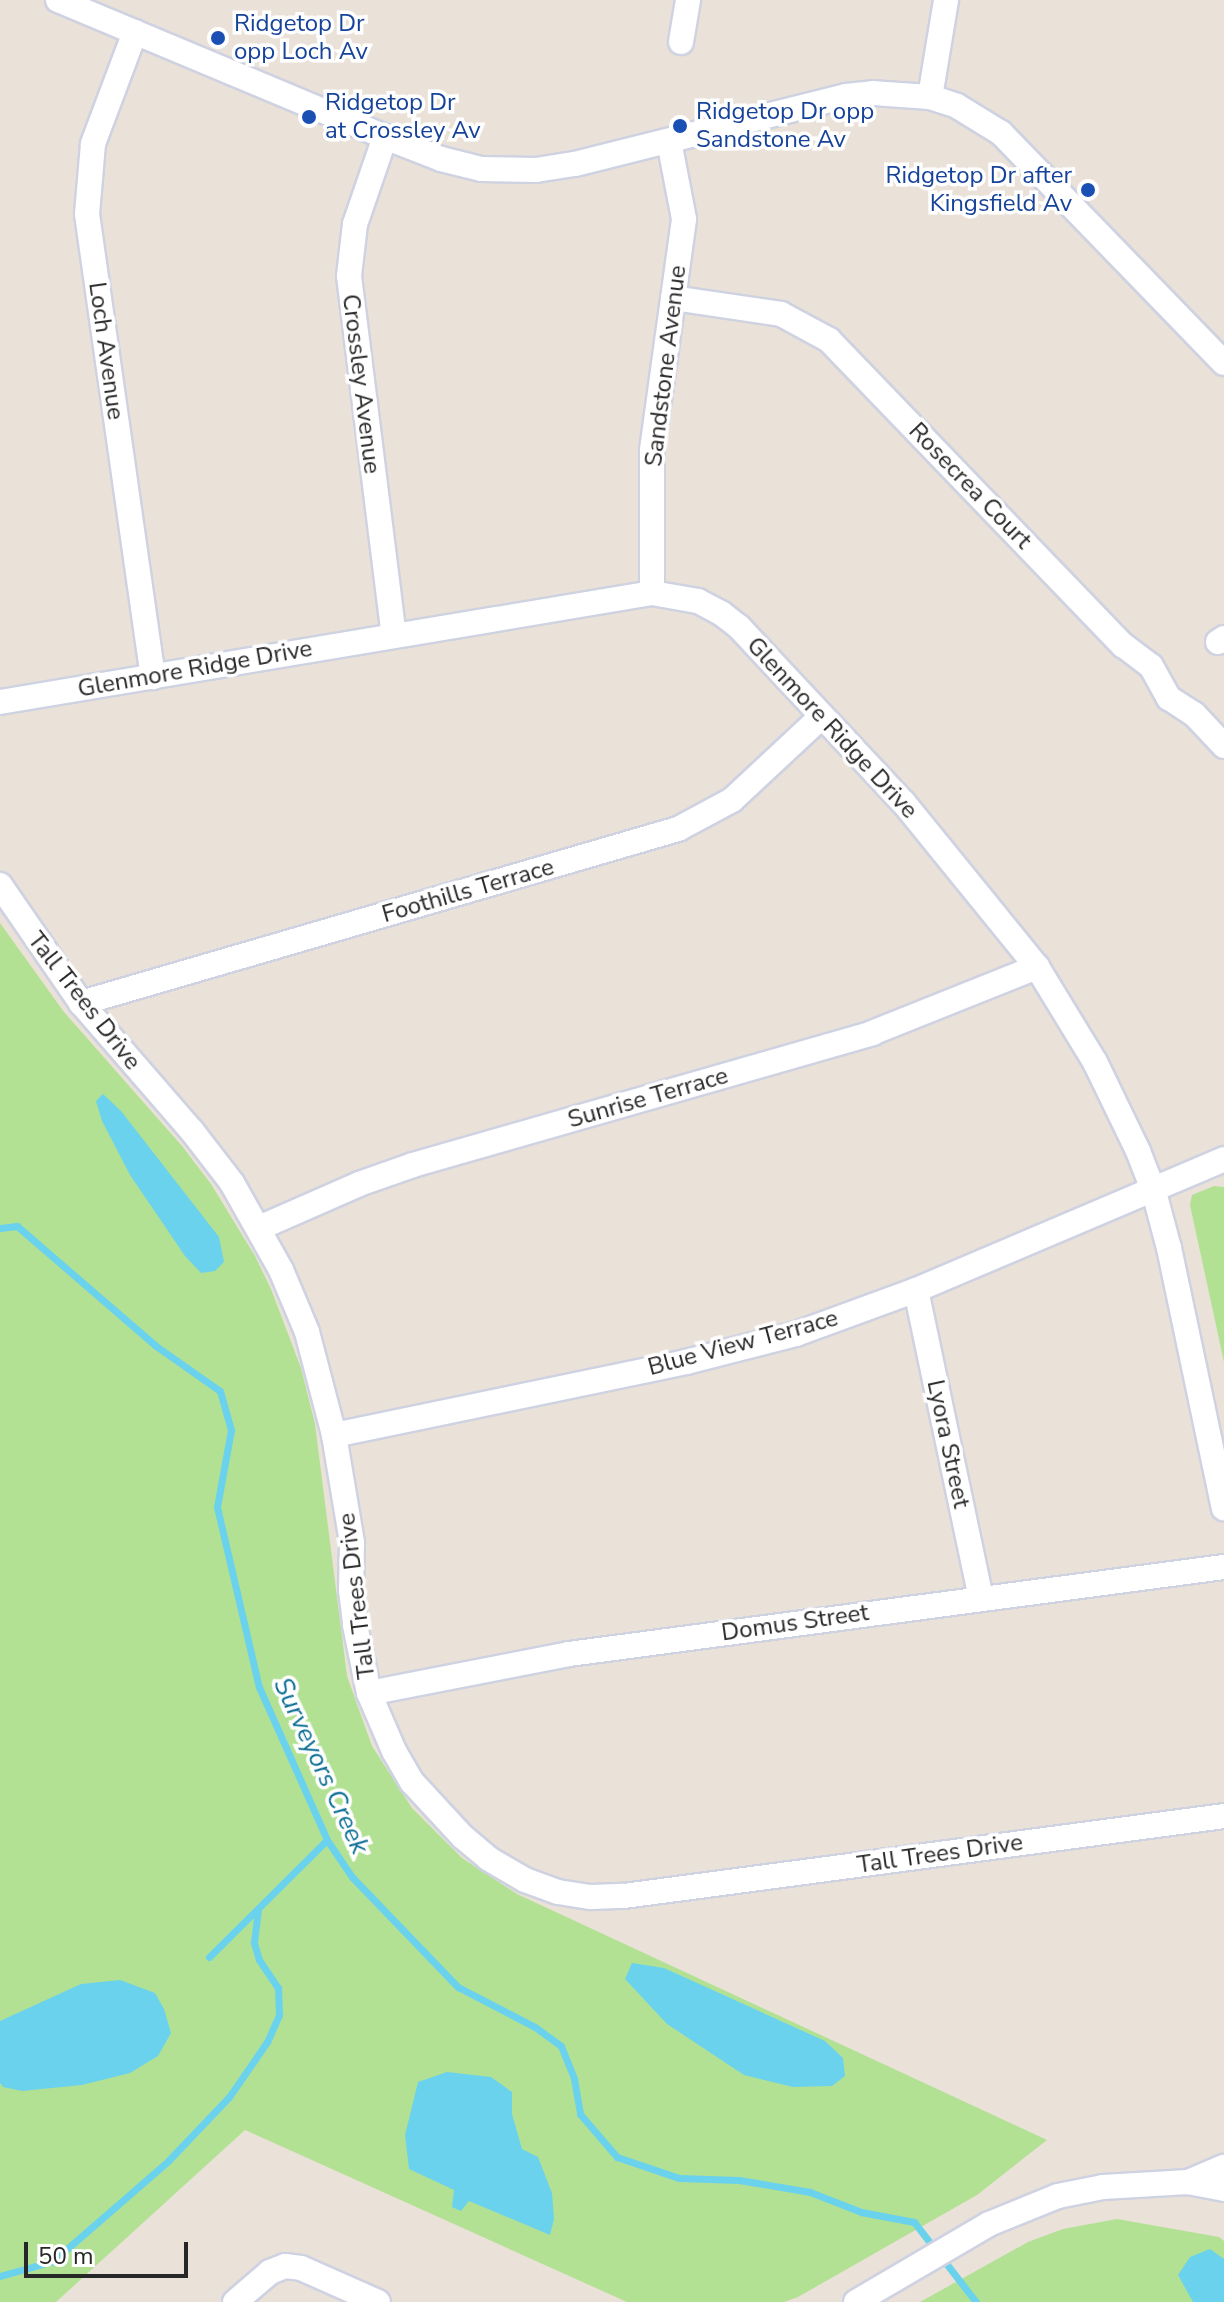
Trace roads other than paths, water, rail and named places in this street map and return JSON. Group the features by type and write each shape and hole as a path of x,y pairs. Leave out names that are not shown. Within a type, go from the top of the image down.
{"street":[{"path":"58,0 385,137 461,165 518,171 575,164 846,96 873,93 930,97 957,106 1001,133 1224,363"},
{"path":"681,42 688,0"},
{"path":"930,97 946,0"},
{"name":"Loch Avenue","path":"135,32 96,133 89,166 87,214 153,677"},
{"name":"Crossley Avenue","path":"385,137 355,224 349,291 394,635"},
{"name":"Sandstone Avenue","path":"652,593 652,450 684,219 669,141"},
{"name":"Rosecrea Court","path":"673,298 781,314 829,340 1123,645 1151,666 1169,698 1194,714 1224,746"},
{"name":"Glenmore Ridge Drive","path":"0,702 652,593 686,597 721,613 739,627 903,802 1037,967 1095,1062 1154,1192 1169,1248 1224,1508"},
{"name":"Foothills Terrace","path":"81,1003 678,829 732,800 822,716"},
{"name":"Tall Trees Drive","path":"0,885 81,1003 192,1131 232,1183 259,1228 307,1332 334,1435 352,1543 351,1590 355,1625 369,1693 394,1751 412,1782 463,1837 489,1859 525,1880 558,1892 591,1897 1224,1816"},
{"name":"Sunrise Terrace","path":"259,1228 313,1202 413,1165 872,1033 1037,967"},
{"name":"Blue View Terrace","path":"334,1435 686,1362 796,1334 916,1290 1154,1192 1224,1159"},
{"name":"Lyora Street","path":"916,1290 981,1598"},
{"name":"Domus Street","path":"369,1693 569,1654 1224,1567"},
{"path":"1188,2182 1224,2167"},
{"path":"856,2302 1014,2212 1058,2196 1103,2187 1188,2182 1224,2189"},
{"path":"235,2302 270,2272 293,2266 378,2302"}],"water":[{"path":"103,1094 121,1111 219,1237 224,1262 215,1271 201,1273 185,1256 130,1175 102,1121 96,1101"},
{"path":"632,1963 664,1968 825,2041 843,2058 845,2076 832,2086 793,2087 744,2075 667,2024 625,1979"},
{"path":"120,1980 155,1993 164,2009 171,2033 158,2056 130,2073 82,2085 22,2091 3,2087 0,2083 0,2021 81,1984"},
{"path":"447,2072 491,2077 512,2092 512,2114 522,2149 538,2157 552,2193 554,2219 550,2235 469,2201 461,2211 452,2207 454,2190 409,2169 405,2135 418,2082"},
{"path":"1210,2249 1224,2259 1224,2302 1193,2302 1178,2275 1190,2257"}],"waterway":[{"name":"Surveyors Creek","path":"0,1228 17,1226 156,1346 220,1391 231,1430 217,1507 259,1687 327,1840 352,1877 458,1987 535,2027 561,2046 574,2079 580,2114 617,2157 679,2178 739,2180 810,2192 861,2212 914,2222 976,2302"},
{"path":"209,1957 327,1840"},
{"path":"0,2276 53,2261 168,2161 229,2097 267,2042 279,2015 278,1988 259,1960 254,1942 258,1909"}],"place":[{"name":"Ridgetop Dr opp Loch Av","path":"218,38"},
{"name":"Ridgetop Dr at Crossley Av","path":"309,117"},
{"name":"Ridgetop Dr opp Sandstone Av","path":"680,126"},
{"name":"Ridgetop Dr after Kingsfield Av","path":"1088,190"}]}
